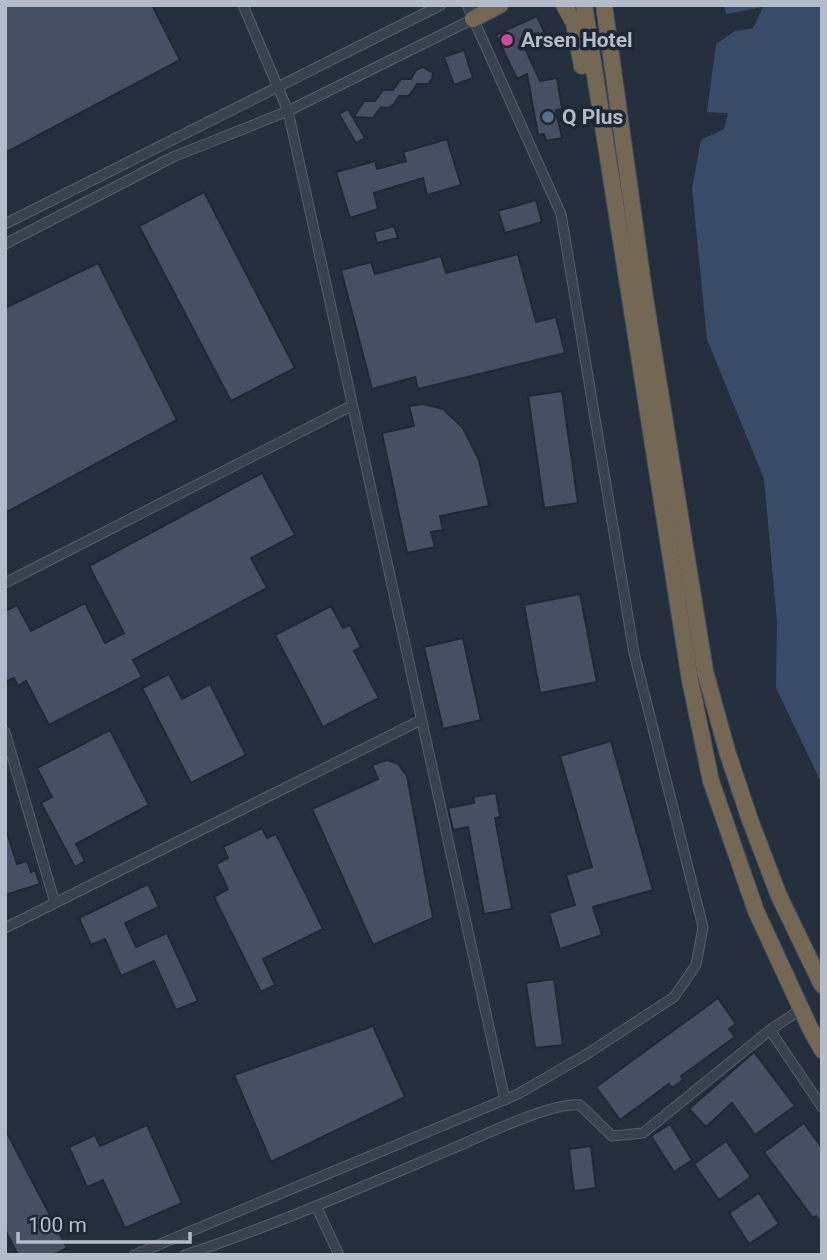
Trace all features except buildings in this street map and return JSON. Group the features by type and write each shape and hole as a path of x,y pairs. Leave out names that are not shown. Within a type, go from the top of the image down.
{"highway":[{"path":"473,10 500,5"},
{"path":"564,5 574,23 592,131 615,212"},
{"path":"584,5 690,680 711,781 756,911 822,1049"},
{"path":"604,5 645,298 705,671 750,820 779,896 822,985"}],"street":[{"path":"243,5 288,111 505,1100"},
{"path":"5,224 441,5"},
{"path":"5,244 173,157 288,111 473,10 561,214 634,653 703,927 696,965 674,997 587,1054 505,1100 134,1255"},
{"path":"5,583 351,406"},
{"path":"5,928 421,720"},
{"path":"5,733 55,903"},
{"path":"185,1255 256,1231 496,1130 566,1104 580,1105 612,1136 643,1133 769,1030 801,1009"},
{"path":"769,1030 822,1108"},
{"path":"316,1206 339,1255"}],"water":[{"path":"724,5 822,5 822,784 776,688 777,622 764,479 707,339 692,188 701,140 724,129 728,113 707,112 716,44 735,31 753,28 763,7 726,14"}],"place":[{"name":"Arsen Hotel","path":"507,40"},
{"name":"Q Plus","path":"548,117"}]}
